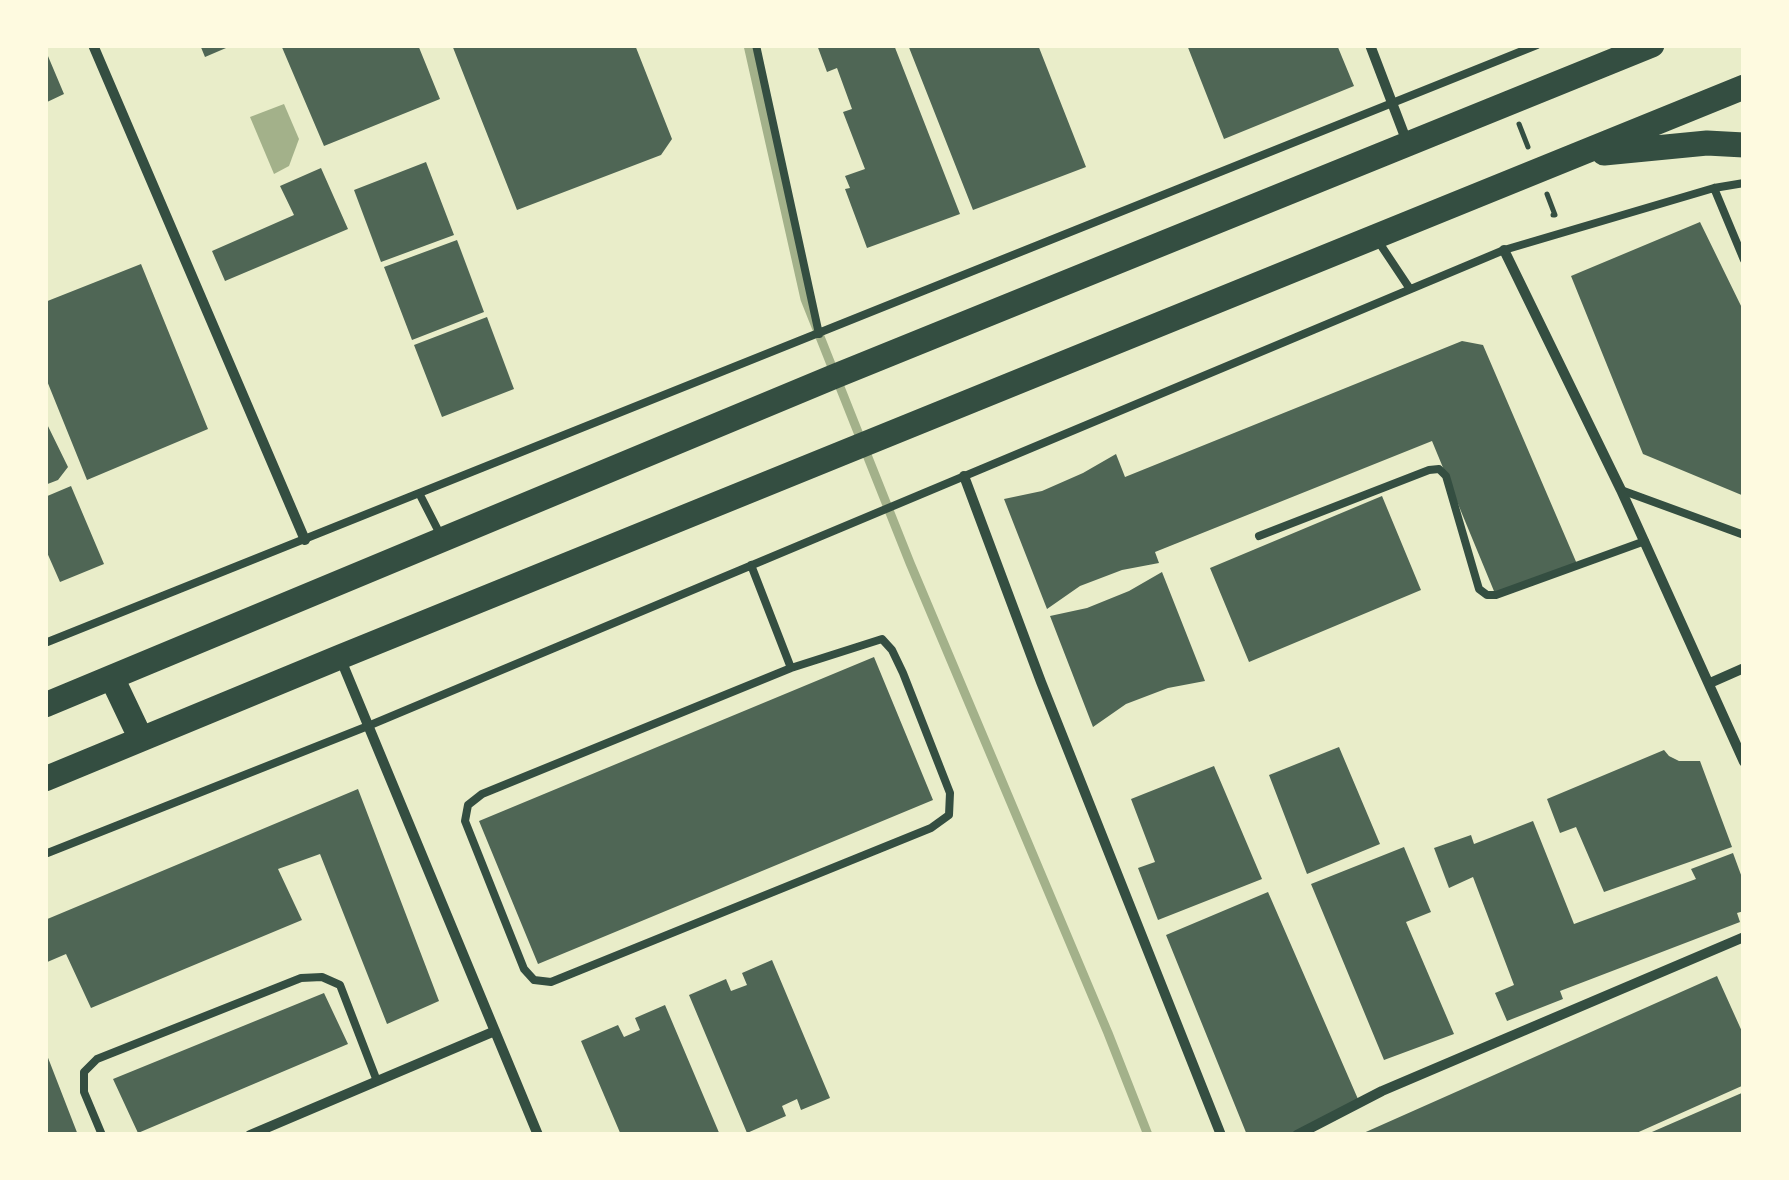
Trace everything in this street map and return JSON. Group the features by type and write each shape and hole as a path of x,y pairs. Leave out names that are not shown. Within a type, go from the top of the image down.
{"main road":[{"path":"1609,64 1630,45"},
{"path":"45,704 833,377 1652,45"},
{"path":"45,779 1744,87"},
{"path":"1576,155 1707,143 1744,145"},
{"path":"112,678 141,739"}],"street":[{"path":"92,45 305,540"},
{"path":"1370,45 1409,145"},
{"path":"1504,250 1621,490 1744,762"},
{"path":"964,476 1041,682 1221,1135"},
{"path":"340,657 538,1135"},
{"path":"1710,683 1744,668"},
{"path":"1297,1135 1382,1091 1744,937"},
{"path":"250,1135 495,1031"}],"lane":[{"path":"756,45 819,334"},
{"path":"45,643 1537,45"},
{"path":"45,854 368,726 1504,250 1744,182"},
{"path":"1714,188 1744,260"},
{"path":"1734,236 1744,239"},
{"path":"1376,238 1410,289"},
{"path":"1259,536 1430,470 1439,470 1446,476 1479,589 1487,594 1496,595 1644,541"},
{"path":"1621,490 1744,536"},
{"path":"419,493 442,538"},
{"path":"752,565 791,668"},
{"path":"882,639 904,673 950,793 949,816 931,828 551,982 534,980 524,969 464,822 468,805 482,794 791,668 882,639"},
{"path":"102,1135 84,1092 84,1072 97,1059 301,978 322,976 340,985 376,1081"}],"shaded area":[{"path":"284,104 299,139 289,166 274,174 250,117"}],"building":[{"path":"200,45 233,45 205,57"},
{"path":"281,45 418,45 440,99 324,146"},
{"path":"452,45 635,45 672,139 661,155 517,210"},
{"path":"817,45 894,45 960,214 867,248 845,189 850,188 845,176 865,169 843,112 852,109 837,68 827,72"},
{"path":"908,45 1038,45 1086,167 973,210"},
{"path":"1187,45 1337,45 1354,86 1224,139"},
{"path":"45,49 64,94 45,103"},
{"path":"426,162 454,235 381,262 354,190"},
{"path":"321,168 348,229 225,281 212,251 294,215 280,186"},
{"path":"1700,222 1744,312 1744,496 1643,454 1571,276"},
{"path":"457,240 484,312 412,340 384,267"},
{"path":"141,264 208,429 87,480 45,376 45,302"},
{"path":"487,317 514,389 442,417 414,345"},
{"path":"1462,341 1483,345 1577,564 1496,596 1432,441 1155,552 1159,563 1122,570 1080,586 1047,609 1004,499 1042,491 1116,454 1125,477"},
{"path":"45,420 68,467 58,480 45,485"},
{"path":"71,486 104,564 60,582 45,548 45,497"},
{"path":"1382,496 1421,590 1249,662 1210,568"},
{"path":"1162,572 1205,681 1168,688 1126,704 1093,727 1050,616 1087,608"},
{"path":"874,657 933,800 538,964 479,821"},
{"path":"1339,747 1380,844 1307,874 1269,775"},
{"path":"1664,750 1679,761 1700,761 1732,847 1604,892 1576,827 1560,833 1547,799"},
{"path":"1214,766 1262,879 1158,920 1138,868 1155,862 1131,799"},
{"path":"358,789 439,1001 387,1024 320,854 278,869 302,920 91,1008 66,954 45,963 45,920"},
{"path":"1533,821 1574,924 1696,879 1691,869 1733,853 1744,883 1744,911 1737,913 1740,922 1560,991 1563,999 1507,1021 1495,993 1514,985 1473,877 1449,888 1434,848 1471,835 1474,844"},
{"path":"1404,847 1431,912 1406,922 1454,1034 1384,1060 1311,884"},
{"path":"1268,892 1361,1106 1292,1135 1247,1135 1166,935"},
{"path":"772,960 830,1098 801,1110 797,1099 782,1106 786,1116 747,1133 689,995 726,979 731,991 747,985 742,973"},
{"path":"1717,976 1744,1036 1744,1085 1632,1135 1359,1135"},
{"path":"324,993 348,1044 138,1133 113,1079"},
{"path":"665,1005 720,1135 621,1135 581,1041 618,1025 624,1037 640,1030 635,1018"},
{"path":"45,1050 78,1135 45,1135"},
{"path":"1744,1092 1744,1135 1645,1135"}],"waterway":[{"path":"748,45 805,299 910,563 1148,1135"}]}
